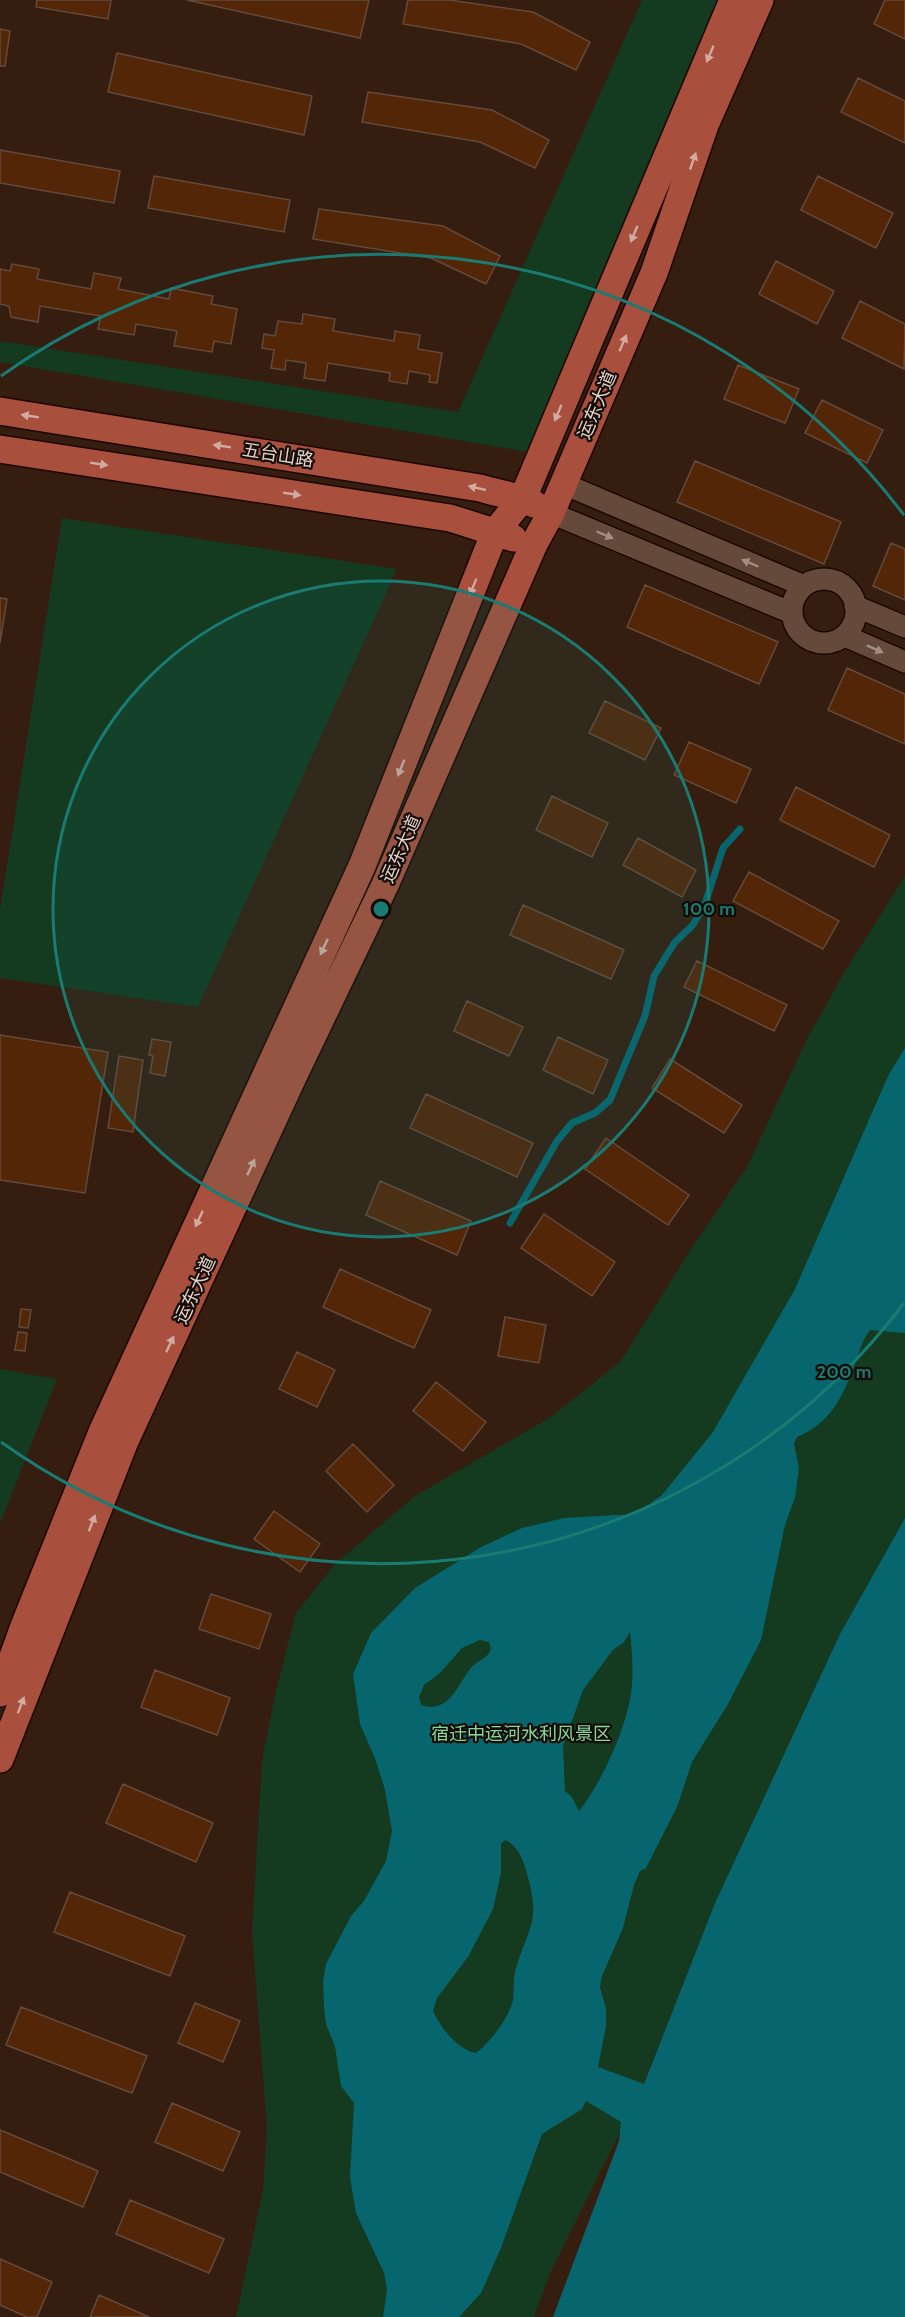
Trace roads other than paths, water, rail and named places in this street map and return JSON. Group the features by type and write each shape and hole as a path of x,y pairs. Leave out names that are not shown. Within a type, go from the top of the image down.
{"main road":[{"name":"运东大道","path":"0,1693 24,1626 102,1432 362,866 495,532 523,498 733,0"},
{"name":"运东大道","path":"0,1759 125,1441 286,1092 385,885 534,544 564,484 654,273 705,125 760,0"},
{"name":"五台山路","path":"0,411 480,488 523,498 551,513"},
{"name":"五台山路","path":"0,449 450,518 534,544"}],"street":[{"path":"564,484 804,586"},
{"path":"551,513 792,613"},
{"path":"824,580 844,587 855,606 852,627 845,636 826,643 807,638 794,623 792,613 797,594 804,586 824,580"},
{"path":"855,606 905,627"},
{"path":"845,636 905,662"}],"water":[{"path":"905,1048 905,1333 870,1330 865,1337 847,1385 835,1406 819,1424 797,1437 794,1444 799,1468 795,1497 785,1525 761,1640 728,1704 692,1762 677,1807 646,1868 640,1871 634,1885 623,1928 602,1976 600,1987 606,2009 606,2026 598,2067 644,2084 715,1903 840,1634 905,1518 905,2317 553,2317 619,2141 621,2122 586,2101 582,2109 542,2134 501,2248 481,2293 459,2317 383,2317 387,2290 384,2273 356,2213 350,2177 354,2103 341,2086 335,2046 326,2024 324,2006 323,1981 326,1964 351,1916 364,1901 386,1861 392,1831 385,1790 375,1758 360,1724 353,1674 371,1633 415,1588 481,1547 522,1528 564,1518 635,1514 662,1495 713,1432 795,1289 889,1074","holes":["630,1632 632,1678 624,1723 612,1755 579,1811 572,1797 565,1791 563,1746 583,1690 613,1650 624,1642","480,1640 489,1642 491,1650 470,1669 451,1697 439,1706 421,1705 419,1697 424,1685 440,1673 462,1648","506,1840 510,1843 522,1859 531,1890 532,1923 516,1968 513,2000 508,2014 487,2043 476,2053 456,2043 440,2024 433,2011 437,1998 468,1957 493,1909 501,1873 501,1843"]}],"waterway":[{"path":"510,1223 557,1141 572,1123 595,1113 610,1100 645,1016 654,976 675,942 692,926 704,907 723,848 740,829"}],"park label":[{"name":"宿迁中运河水利风景区","path":"521,1734"}]}
